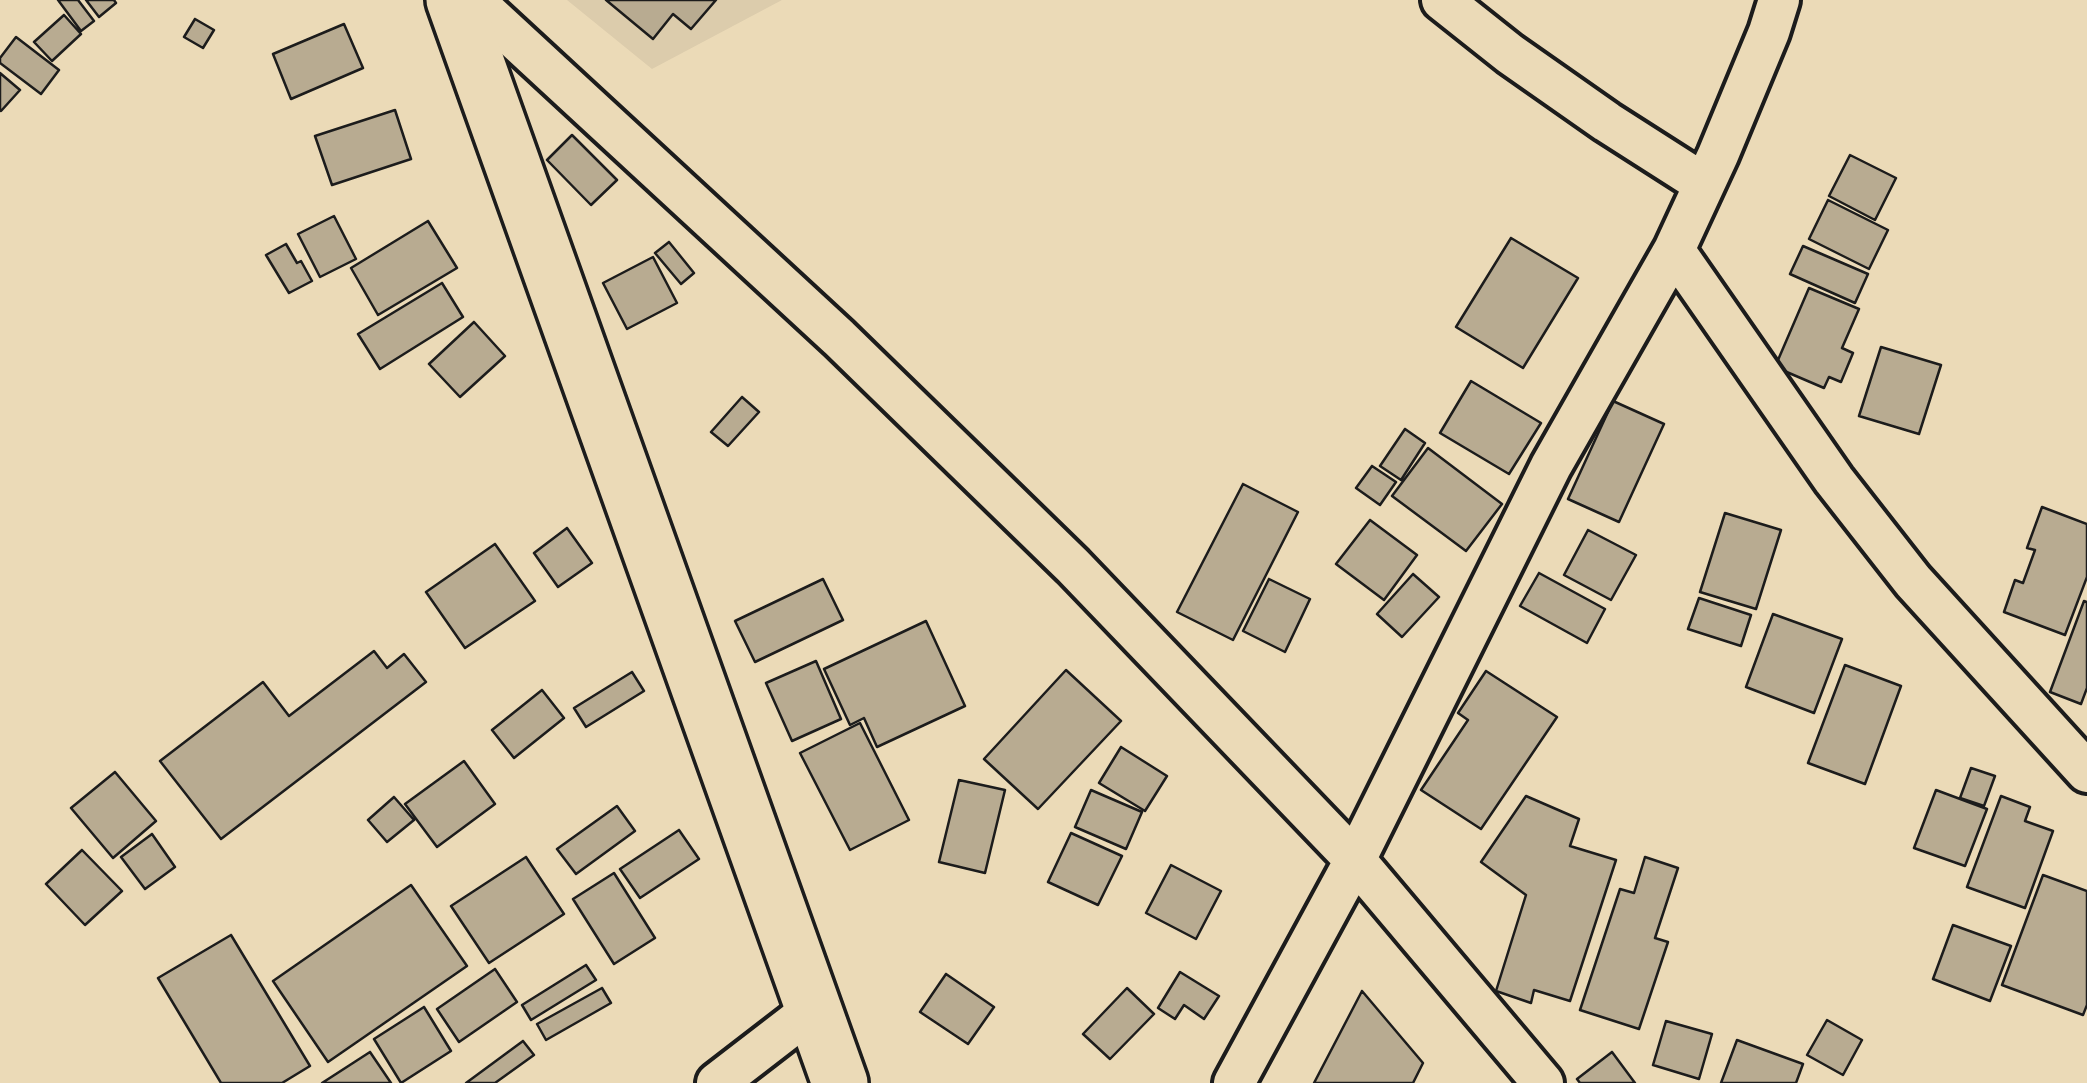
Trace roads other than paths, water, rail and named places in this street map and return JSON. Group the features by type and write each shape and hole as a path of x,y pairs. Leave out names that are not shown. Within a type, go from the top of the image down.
{"main road":[{"path":"454,0 840,1083"}],"street":[{"path":"473,0 839,338 1073,566 1355,860 1543,1083"},
{"path":"1442,0 1526,66 1704,184"},
{"path":"1234,1083 1355,860 1552,466 1674,250 1769,32 1779,0"},
{"path":"1674,250 1834,480 1913,581 2087,772"},
{"path":"717,1083 813,1009"}]}
